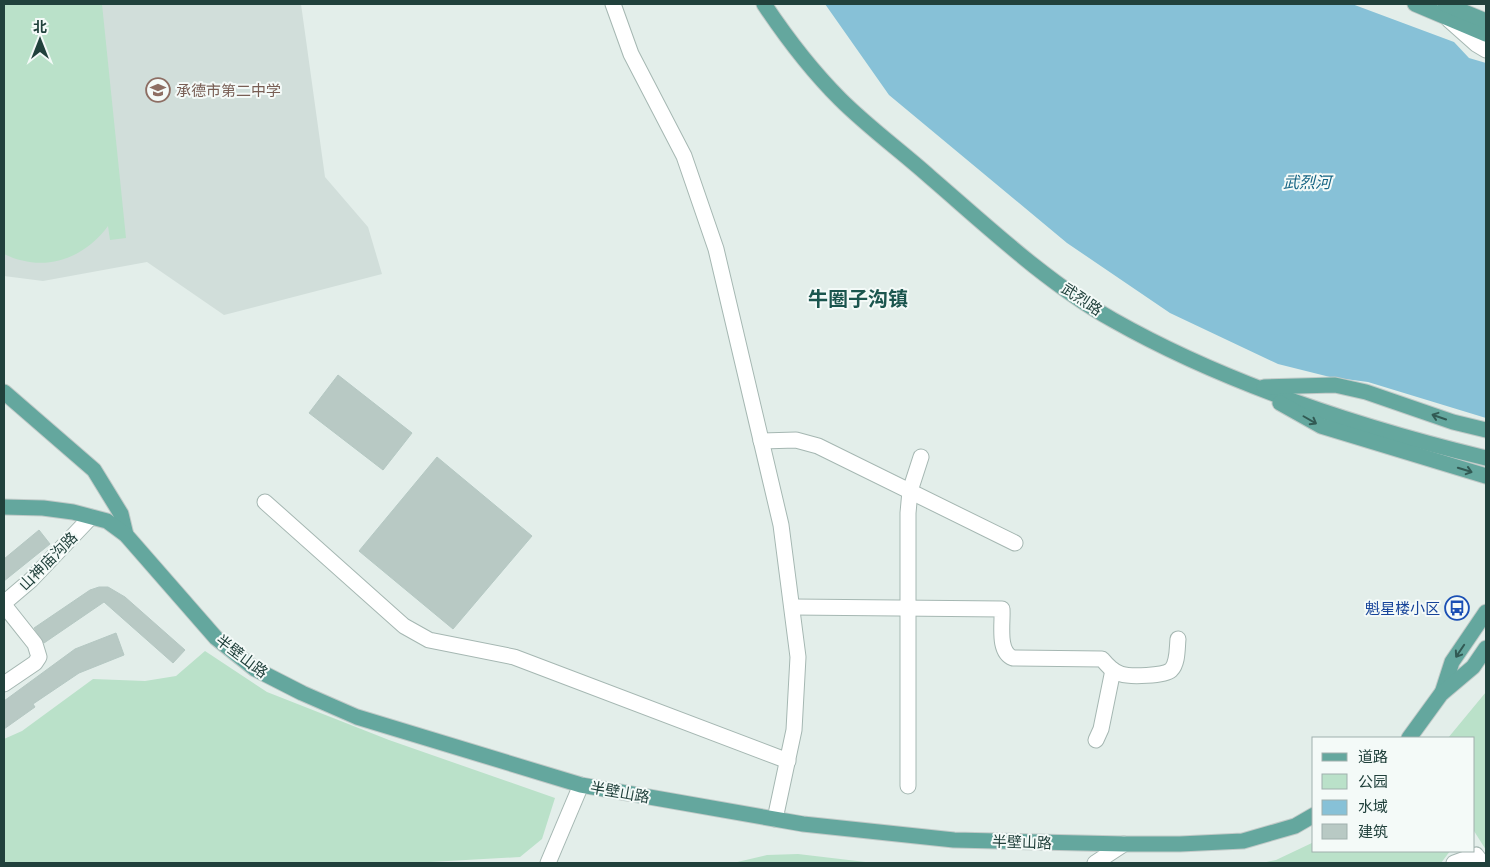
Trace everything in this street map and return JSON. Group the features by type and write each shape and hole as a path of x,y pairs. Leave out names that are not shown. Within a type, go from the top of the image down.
{"main road":[{"name":"武烈路","path":"764,4 783,32 841,100 972,213 1066,289 1129,328 1181,355 1253,387 1413,440 1486,458"},
{"path":"1415,4 1460,12 1483,43"},
{"path":"1445,4 1460,12 1486,21"},
{"path":"1253,387 1335,386 1366,392 1453,422 1486,430"},
{"path":"1253,387 1321,426 1486,476"},
{"path":"4,392 94,470 121,514 126,535"},
{"name":"半壁山路","path":"4,507 43,508 107,521 126,535 216,638 255,670 302,693 357,717 581,785 775,819 954,840 1124,844 1243,841 1294,826 1312,816"},
{"path":"1441,694 1452,662 1486,612"},
{"path":"1410,737 1441,694 1473,667 1486,648"}],"street":[{"path":"613,4 631,54 684,156 716,249 781,525 798,657 794,730 775,819"},
{"path":"1460,12 1486,16"},
{"path":"761,440 796,440 818,446 1015,543"},
{"path":"908,786 908,513 910,491 921,457"},
{"path":"266,502 404,626 429,640 514,657 788,761"},
{"name":"山神庙沟路","path":"4,604 32,580 91,517"},
{"path":"4,604 35,644 39,657 35,663 4,684"},
{"path":"793,607 1002,609 1004,650 1008,656 1013,658 1102,659 1113,670 1121,674 1163,674 1172,669 1175,663 1178,639"},
{"path":"1096,740 1113,670"},
{"path":"548,863 581,785"},
{"path":"1095,863 1124,844"},
{"path":"1454,863 1482,861"}],"shaded area":[{"name":"承德市第二中学","path":"4,4 301,4 325,177 368,227 382,274 224,315 147,262 43,281 4,276"}],"green space":[{"path":"4,4 102,4 126,238 110,240 108,226 87,247 61,260 33,262 19,260 4,254"},
{"path":"205,651 267,692 389,740 555,798 542,839 520,857 413,863 4,863 4,739 22,731 93,679 145,681 176,676"},
{"path":"1486,692 1486,850 1475,833 1475,737 1449,737"},
{"path":"1312,843 1312,852 1449,852 1441,863 1262,863 1276,860"},
{"path":"798,854 874,863 733,863 767,855"}],"water":[{"name":"武烈河","path":"825,4 1352,4 1454,42 1469,58 1486,63 1486,418 1368,382 1330,377 1278,364 1170,313 1067,243 889,95"}],"building":[{"path":"338,375 412,433 383,470 309,413"},
{"path":"437,457 532,536 453,629 359,551"},
{"path":"39,530 50,544 4,581 4,559"},
{"path":"108,587 125,597 185,650 173,663 104,602 44,643 34,628 90,590"},
{"path":"116,633 124,655 79,673 33,704 35,707 4,729 4,701 75,649"}],"place":[{"name":"承德市第二中学","path":"158,90"},
{"name":"魁星楼小区","path":"1457,608"}],"district":[{"name":"牛圈子沟镇","path":"858,299"}]}
